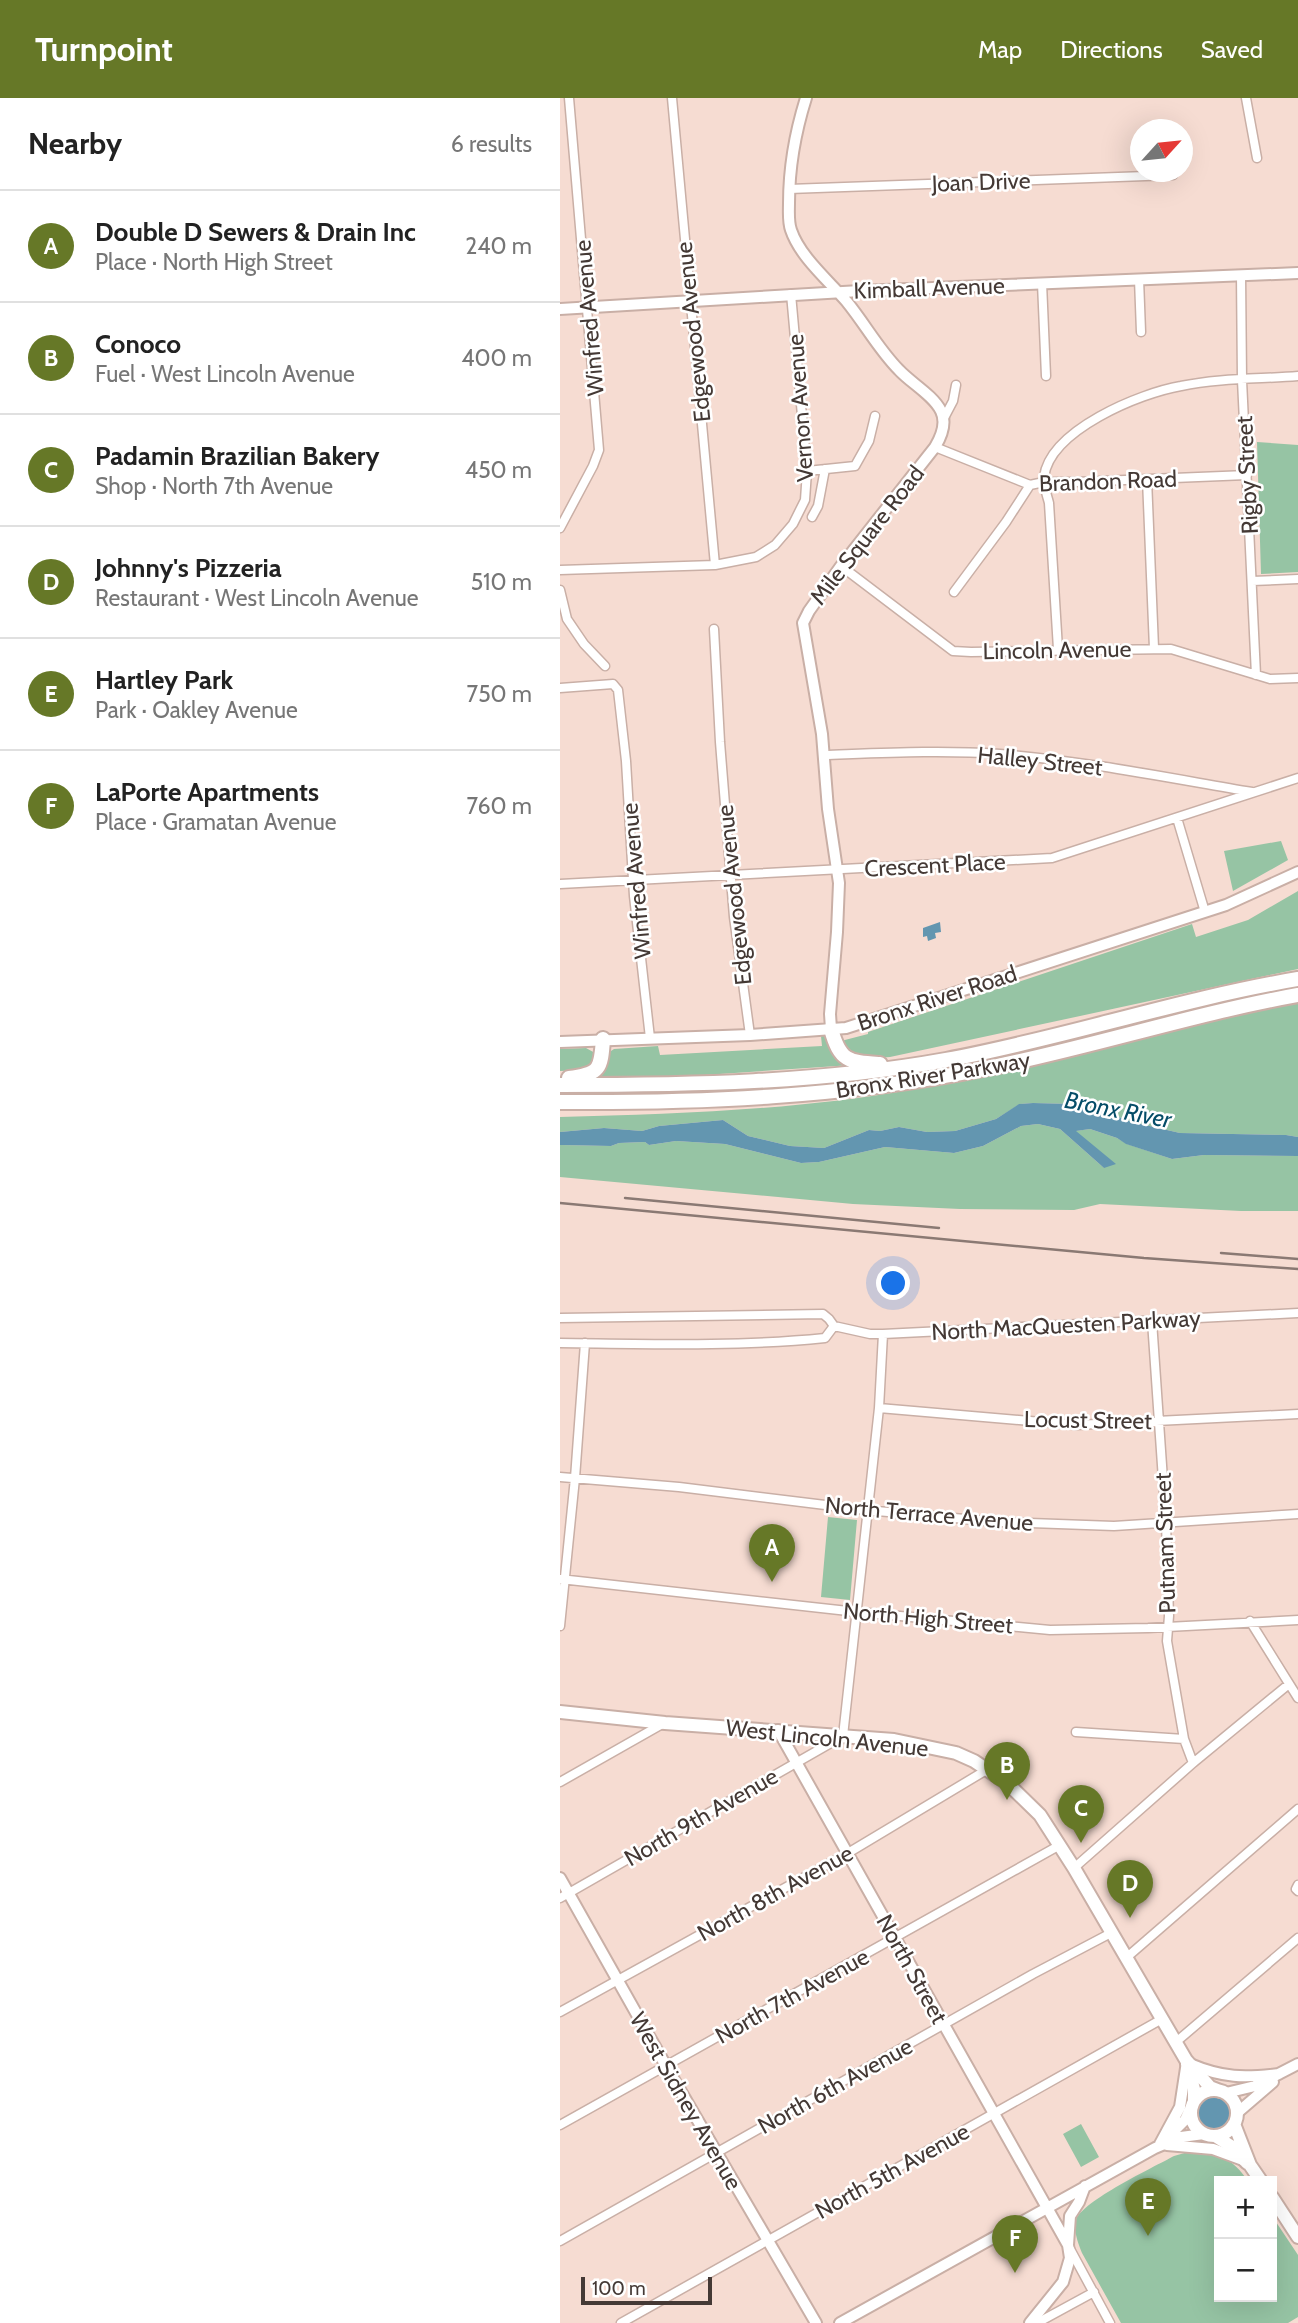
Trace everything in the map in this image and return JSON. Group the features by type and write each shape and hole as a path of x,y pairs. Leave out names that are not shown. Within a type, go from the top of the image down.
{"highway":[{"name":"Bronx River Parkway","path":"560,1085 738,1082 827,1076 909,1066 1046,1039 1209,997 1298,979"},
{"name":"Bronx River Parkway","path":"560,1102 755,1097 883,1086 1027,1060 1298,995"},
{"path":"831,1029 838,1050 845,1058 860,1062 909,1066"},
{"path":"560,1079 585,1076 597,1069 602,1057 603,1039"}],"main road":[{"name":"West Lincoln Avenue","path":"560,1712 665,1723 894,1740 956,1753 988,1769 1026,1800 1060,1845 1187,2062 1210,2087 1223,2092"},
{"name":"West Lincoln Avenue","path":"1187,2062 1194,2089 1192,2104"},
{"path":"1248,2163 1234,2102 1223,2092 1203,2092 1192,2104 1191,2120 1210,2135 1231,2146 1257,2176"},
{"path":"1210,2135 1226,2133 1236,2119"},
{"path":"1277,2205 1298,2237"}],"street":[{"name":"Winfred Avenue","path":"560,528 599,450 569,98"},
{"name":"Edgewood Avenue","path":"672,98 715,565"},
{"path":"806,98 793,145 789,189 789,223 792,232 825,281 847,303 888,358 937,405 943,420"},
{"path":"1246,98 1257,158"},
{"name":"Joan Drive","path":"789,189 1130,177"},
{"name":"Kimball Avenue","path":"560,309 836,292 1298,273"},
{"name":"Rigby Street","path":"1241,275 1242,380 1256,675"},
{"path":"1139,279 1141,332"},
{"path":"1042,283 1046,376"},
{"name":"Vernon Avenue","path":"560,570 715,565 749,559 775,545 793,524 804,500 807,471 791,295"},
{"path":"1058,649 1049,503 1044,481 1047,467 1058,449 1081,428 1097,418 1159,390 1184,385 1298,376"},
{"path":"943,420 953,401 956,385"},
{"path":"807,471 855,466 870,441 875,416"},
{"name":"Mile Square Road","path":"831,1029 838,870 828,809 824,755 803,623 808,611 841,566 935,447 942,432 943,420"},
{"name":"Brandon Road","path":"935,447 1030,485 1044,481 1247,475"},
{"path":"812,517 818,506 825,469"},
{"path":"1147,480 1154,648"},
{"path":"954,592 1030,485"},
{"name":"Lincoln Avenue","path":"841,566 953,650 971,652 1154,648 1188,653 1270,679 1298,678"},
{"path":"1252,581 1298,579"},
{"path":"560,590 567,618 584,644 605,666"},
{"name":"Edgewood Avenue","path":"714,629 730,874 750,1035"},
{"name":"Winfred Avenue","path":"560,688 613,684 618,690 650,1038"},
{"name":"Halley Street","path":"824,755 906,752 998,754 1085,763 1254,793"},
{"name":"Crescent Place","path":"560,884 1052,858 1298,778"},
{"path":"1177,818 1205,912"},
{"name":"Bronx River Road","path":"560,1042 750,1035 831,1029 871,1021 1226,905 1298,872"},
{"name":"North MacQuesten Parkway","path":"560,1318 823,1314 834,1326 883,1334 1298,1313"},
{"name":"Putnam Street","path":"1153,1321 1166,1523 1167,1641 1184,1739 1193,1763"},
{"path":"560,1343 800,1340 825,1338 834,1326"},
{"path":"843,1736 879,1408 883,1334"},
{"path":"560,1626 562,1579 575,1478 586,1343"},
{"name":"Locust Street","path":"879,1408 1076,1425 1298,1414"},
{"name":"North Terrace Avenue","path":"560,1477 679,1487 866,1510 998,1522 1114,1526 1298,1514"},
{"name":"North High Street","path":"562,1579 857,1612 1051,1630 1298,1620"},
{"path":"1250,1622 1298,1698"},
{"path":"1074,1868 1193,1763 1289,1684"},
{"path":"560,1782 665,1723"},
{"name":"North Street","path":"778,1730 1068,2245"},
{"path":"1076,1732 1184,1739"},
{"name":"North 9th Avenue","path":"564,1895 843,1736"},
{"name":"North 8th Avenue","path":"560,2012 848,1853 988,1769"},
{"path":"1126,1958 1298,1810"},
{"name":"North 7th Avenue","path":"560,2125 1060,1845"},
{"name":"West Sidney Avenue","path":"560,1878 564,1895 617,1980 816,2323"},
{"path":"1298,1885 1298,1891"},
{"name":"North 6th Avenue","path":"560,2241 1033,1974 1111,1933"},
{"path":"1175,2042 1298,1938"},
{"name":"North 5th Avenue","path":"621,2323 1162,2019"},
{"path":"1158,2146 1180,2107 1187,2062 1206,2071 1232,2077 1282,2072"},
{"path":"1223,2092 1255,2086 1298,2064"},
{"path":"1236,2119 1282,2072"},
{"path":"1158,2146 1185,2120 1192,2104"},
{"path":"840,2323 1158,2146 1181,2137 1210,2135"},
{"path":"1158,2146 1213,2149 1248,2163"},
{"path":"1030,2323 1063,2282 1070,2258 1070,2216 1085,2186"},
{"path":"1068,2245 1110,2323"},
{"path":"1037,2323 1094,2292"}],"green space":[{"path":"1257,442 1298,445 1298,572 1261,574"},
{"path":"1281,841 1288,860 1233,891 1224,851"},
{"path":"1298,891 1298,969 890,1057 852,1057 841,1041 1192,924 1196,937 1248,920"},
{"path":"1298,1003 1298,1137 1180,1133 1071,1104 1033,1103 1020,1104 996,1119 955,1131 927,1132 899,1127 869,1130 824,1148 790,1146 748,1136 723,1120 659,1126 642,1131 604,1128 560,1132 560,1117 782,1106 915,1089 1011,1070"},
{"path":"821,1036 826,1036 852,1065 690,1076 599,1076 608,1053 614,1049 658,1046 660,1055 822,1046"},
{"path":"586,1048 595,1053 597,1060 585,1070 560,1071 560,1049"},
{"path":"1038,1124 1060,1129 1104,1168 1075,1131 1090,1129 1172,1159 1204,1155 1298,1156 1298,1211 1100,1204 1074,1210 960,1209 853,1204 560,1177 560,1145 611,1146 645,1142 649,1145 676,1141 725,1144 801,1163 819,1162 885,1147 954,1153 983,1146 1021,1126"},
{"path":"828,1517 857,1520 850,1600 821,1597"},
{"path":"1081,2124 1099,2157 1081,2167 1063,2134"},
{"path":"1188,2152 1216,2155 1236,2166 1244,2176 1214,2176 1214,2302 1277,2302 1277,2224 1298,2255 1298,2317 1288,2323 1121,2323 1082,2253 1076,2232 1076,2220 1081,2212 1104,2194 1174,2156"}],"water":[{"path":"940,922 941,932 935,933 936,938 928,941 927,936 923,937 923,928"},
{"path":"1019,1104 1072,1104 1180,1133 1298,1137 1298,1156 1204,1155 1172,1159 1090,1129 1076,1131 1116,1164 1104,1168 1060,1129 1038,1124 1021,1126 983,1146 954,1153 885,1147 819,1162 801,1163 725,1144 676,1141 649,1145 645,1142 611,1146 560,1145 560,1132 604,1128 642,1131 659,1126 723,1120 748,1136 790,1146 824,1148 869,1130 899,1127 927,1132 955,1131 996,1119"},
{"path":"1214,2096 1226,2101 1231,2113 1226,2125 1214,2130 1202,2125 1197,2113 1202,2101"}],"railway":[{"path":"625,1198 939,1228"},
{"path":"560,1203 1144,1258 1298,1269"},
{"path":"1221,1253 1298,1259"}],"place":[{"name":"Double D Sewers & Drain Inc","path":"772,1582"},
{"name":"Conoco","path":"1007,1800"},
{"name":"Padamin Brazilian Bakery","path":"1081,1843"},
{"name":"Johnny's Pizzeria","path":"1130,1918"},
{"name":"Hartley Park","path":"1148,2236"},
{"name":"LaPorte Apartments","path":"1015,2273"}],"water label":[{"name":"Bronx River","path":"1118,1110"}]}
